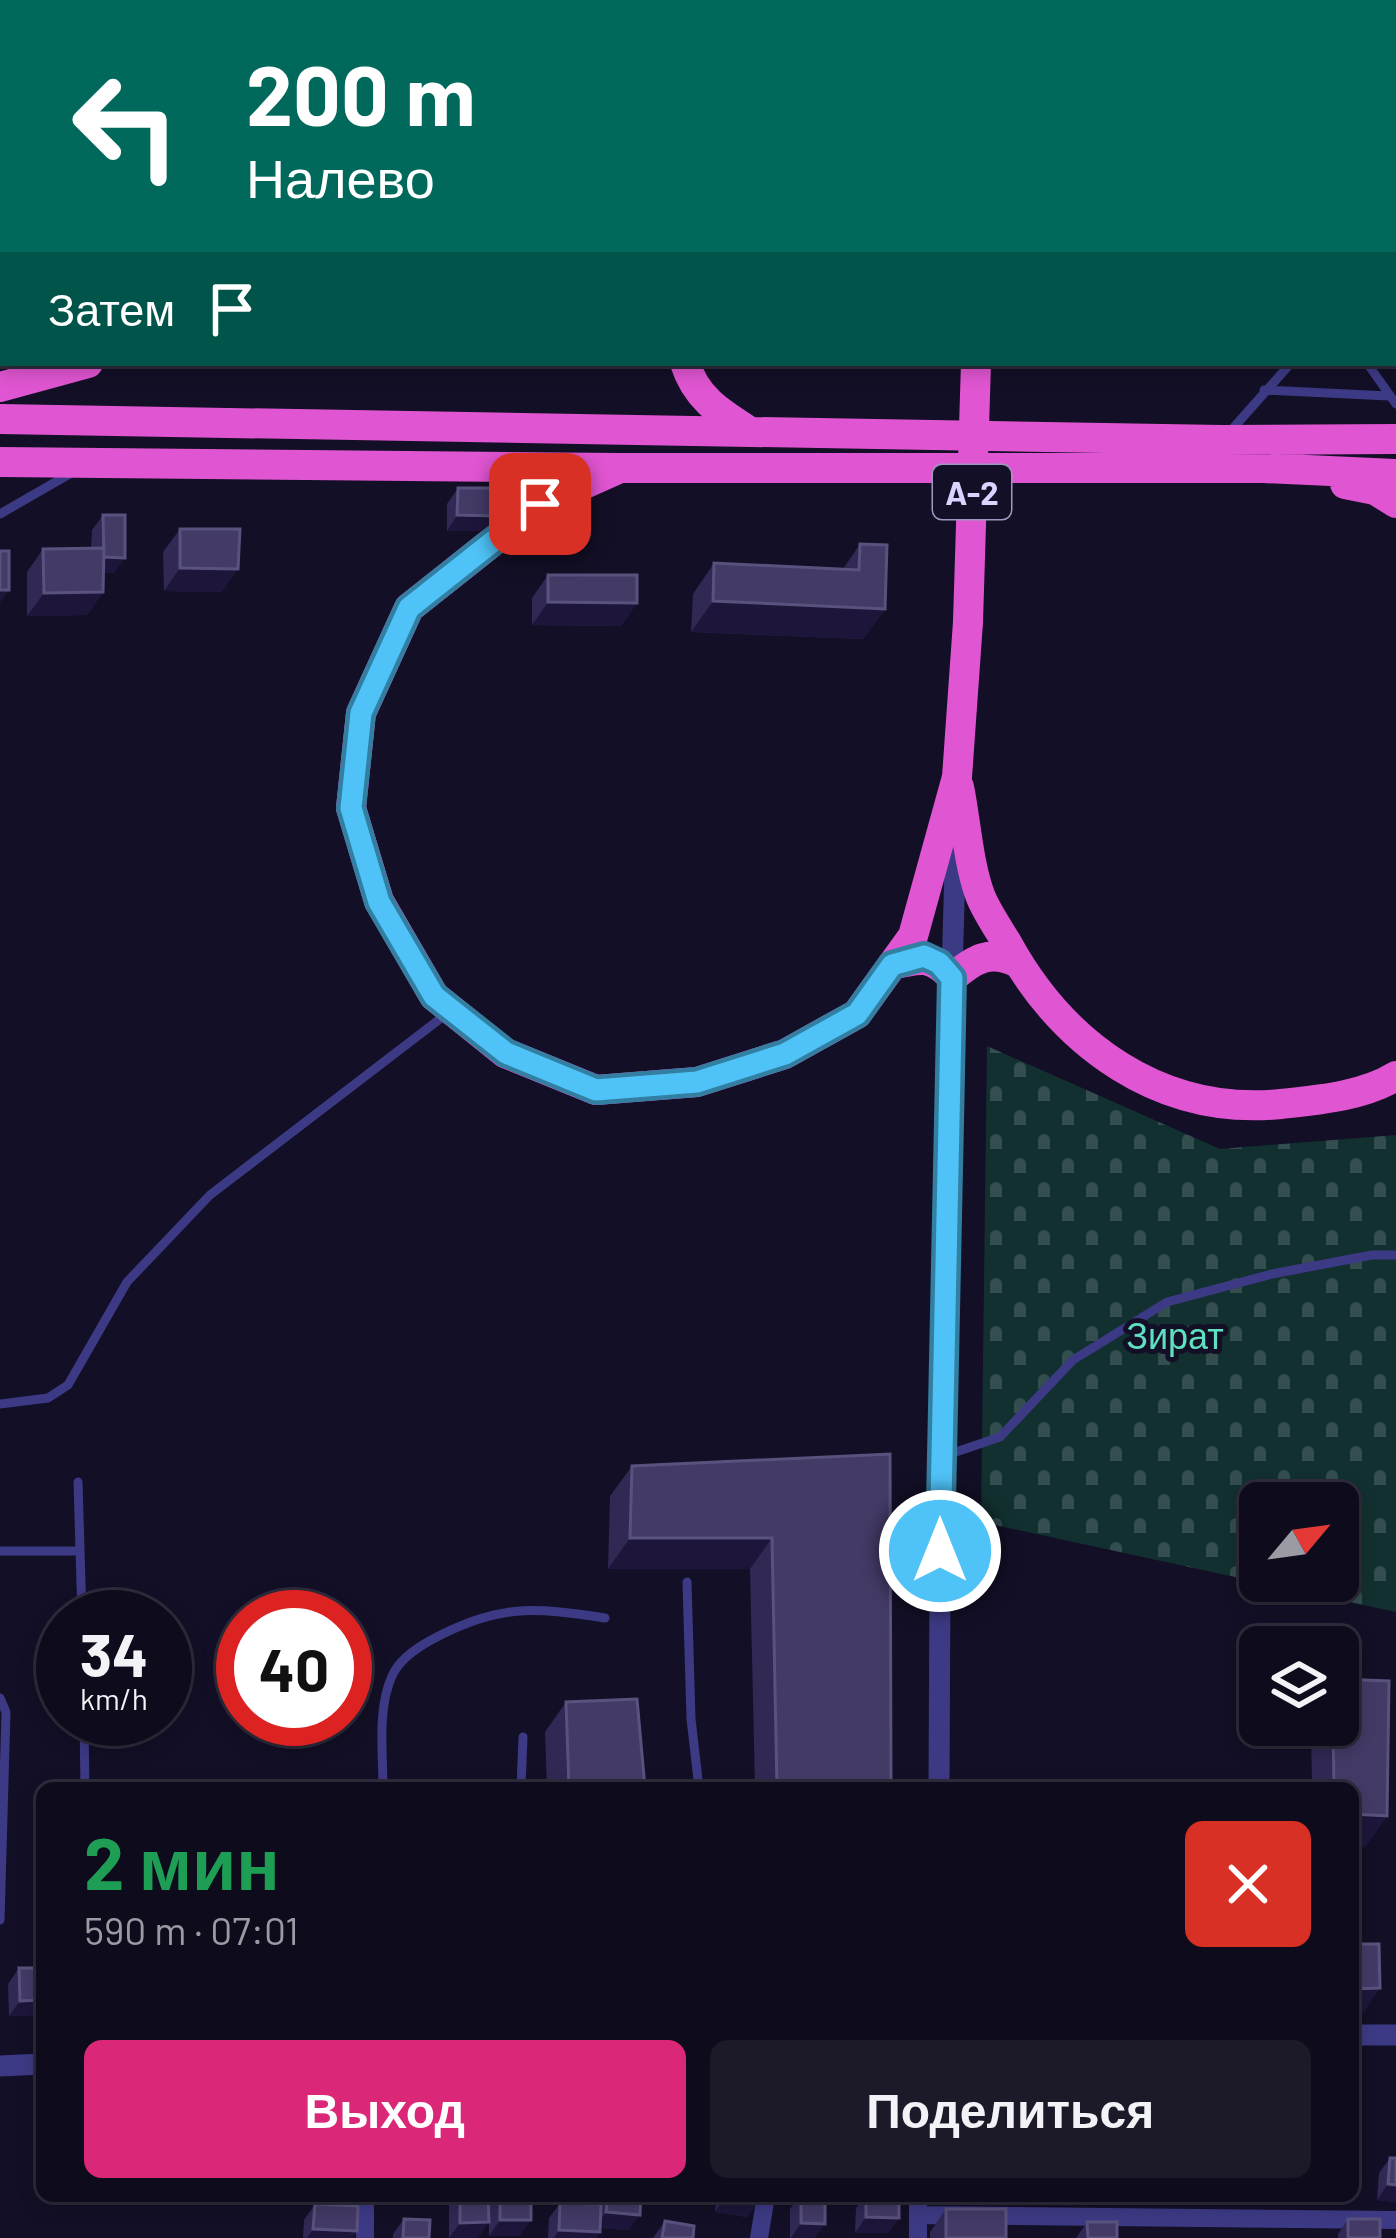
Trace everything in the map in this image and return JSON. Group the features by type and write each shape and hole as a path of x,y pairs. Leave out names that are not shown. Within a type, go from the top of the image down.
{"highway":[{"path":"0,387 77,366"},
{"path":"686,366 692,385 711,407 760,432 772,468"},
{"name":"A-2","path":"957,777 968,622 976,366"},
{"path":"0,418 760,432 1219,449 1263,468 1375,490 1396,503"},
{"path":"89,420 89,463"},
{"path":"0,462 772,468 1396,439"},
{"path":"620,468 540,504 409,608 361,713 351,808 379,902 434,996 506,1053 596,1090 697,1082 785,1054 857,1014 913,936 957,777"},
{"path":"1263,468 1396,474"},
{"path":"957,777 980,895 1031,988 1112,1065 1178,1095 1246,1108 1318,1100 1384,1084 1396,1076"},
{"path":"892,965 924,956 939,963 952,978 986,955 1001,955 1018,963"}],"street":[{"path":"939,1782 940,1457 957,777"},
{"path":"1359,2036 1396,2035"},
{"path":"0,2066 36,2064"},
{"path":"365,2202 365,2238"},
{"path":"759,2238 765,2202"},
{"path":"917,2238 918,2205 1396,2221"}],"lane":[{"path":"1219,449 1288,366"},
{"path":"1369,366 1393,400"},
{"path":"1264,391 1393,400"},
{"path":"0,514 89,463"},
{"path":"0,1404 48,1398 68,1385 127,1282 210,1195 452,1010"},
{"path":"940,1457 1000,1437 1073,1360 1167,1302 1272,1274 1396,1255"},
{"path":"78,1482 81,1590"},
{"path":"0,1551 79,1551"},
{"path":"687,1582 691,1720 698,1782"},
{"path":"383,1782 384,1705 392,1672 418,1647 491,1612 545,1609 605,1618"},
{"path":"0,1698 6,1712 0,1920"},
{"path":"521,1782 523,1737"},
{"path":"84,1746 85,1782"}],"green space":[{"name":"Зират","path":"987,1046 1220,1149 1396,1135 1396,1612 1350,1602 1359,1602 1359,1482 1239,1482 1239,1578 981,1522"}],"building":[{"path":"458,488 496,488 496,516 457,515"},
{"path":"103,515 125,515 125,558 104,557"},
{"path":"180,529 240,529 238,569 180,568"},
{"path":"860,544 887,545 885,609 713,601 714,563 859,570"},
{"path":"104,548 103,592 44,593 43,549"},
{"path":"0,551 9,551 9,590 0,590"},
{"path":"548,575 637,575 637,603 548,602"},
{"path":"890,1454 891,1782 777,1782 772,1538 630,1538 632,1466"},
{"path":"1359,1680 1389,1681 1387,1816 1359,1814 1359,1782 1334,1782 1333,1746 1359,1746"},
{"path":"637,1699 644,1782 569,1782 566,1702"},
{"path":"1359,1944 1379,1944 1380,1988 1359,1989"},
{"path":"19,1968 36,1968 36,2000 20,2001"},
{"path":"1390,2158 1396,2158 1396,2185 1388,2184"},
{"path":"460,2202 488,2202 489,2222 460,2223"},
{"path":"500,2202 531,2202 531,2220 500,2220"},
{"path":"607,2202 641,2202 640,2215 606,2212"},
{"path":"801,2202 825,2202 825,2224 801,2223"},
{"path":"866,2202 899,2202 899,2218 866,2217"},
{"path":"560,2203 601,2204 600,2232 559,2230"},
{"path":"315,2204 358,2206 357,2231 313,2229"},
{"path":"946,2209 1006,2209 1006,2238 946,2238"},
{"path":"404,2219 430,2220 429,2238 403,2238"},
{"path":"1348,2219 1380,2219 1380,2238 1348,2238"},
{"path":"665,2221 694,2226 693,2238 662,2238"},
{"path":"1087,2222 1117,2222 1117,2238 1088,2238"}],"route":[{"path":"540,504 409,608 361,713 351,808 379,902 434,996 506,1053 596,1090 697,1082 785,1054 857,1014 892,965 924,956 939,963 952,978 940,1551"}]}
